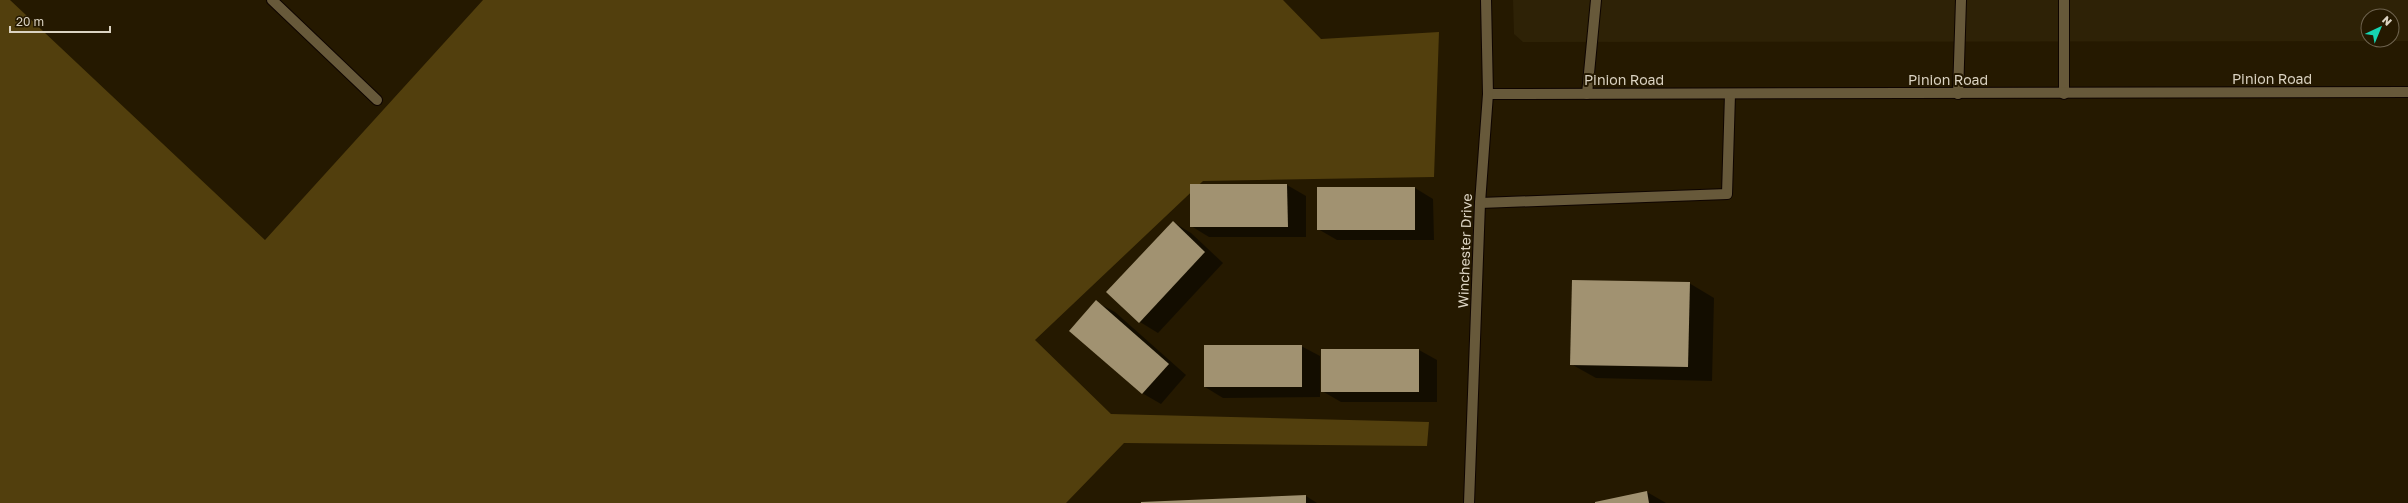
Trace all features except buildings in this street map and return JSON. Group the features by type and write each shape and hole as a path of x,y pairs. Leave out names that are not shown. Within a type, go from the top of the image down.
{"street":[{"path":"272,0 377,100"},
{"name":"Winchester Drive","path":"1469,503 1480,204 1488,94 1486,0"},
{"path":"1588,94 1596,0"},
{"path":"1958,94 1961,0"},
{"path":"2064,0 2064,94"},
{"name":"Pinion Road","path":"1488,94 2064,94 2408,92"},
{"path":"1480,204 1727,194 1730,94"}],"shaded area":[{"path":"0,0 10,0 265,240 483,0 1283,0 1321,39 1439,32 1434,177 1203,181 1035,340 1111,414 1429,422 1427,446 1124,443 1066,503 0,503"},
{"path":"1513,0 2408,0 2408,41 2400,41 2400,8 2360,8 2360,41 1523,42 1514,34"}]}
